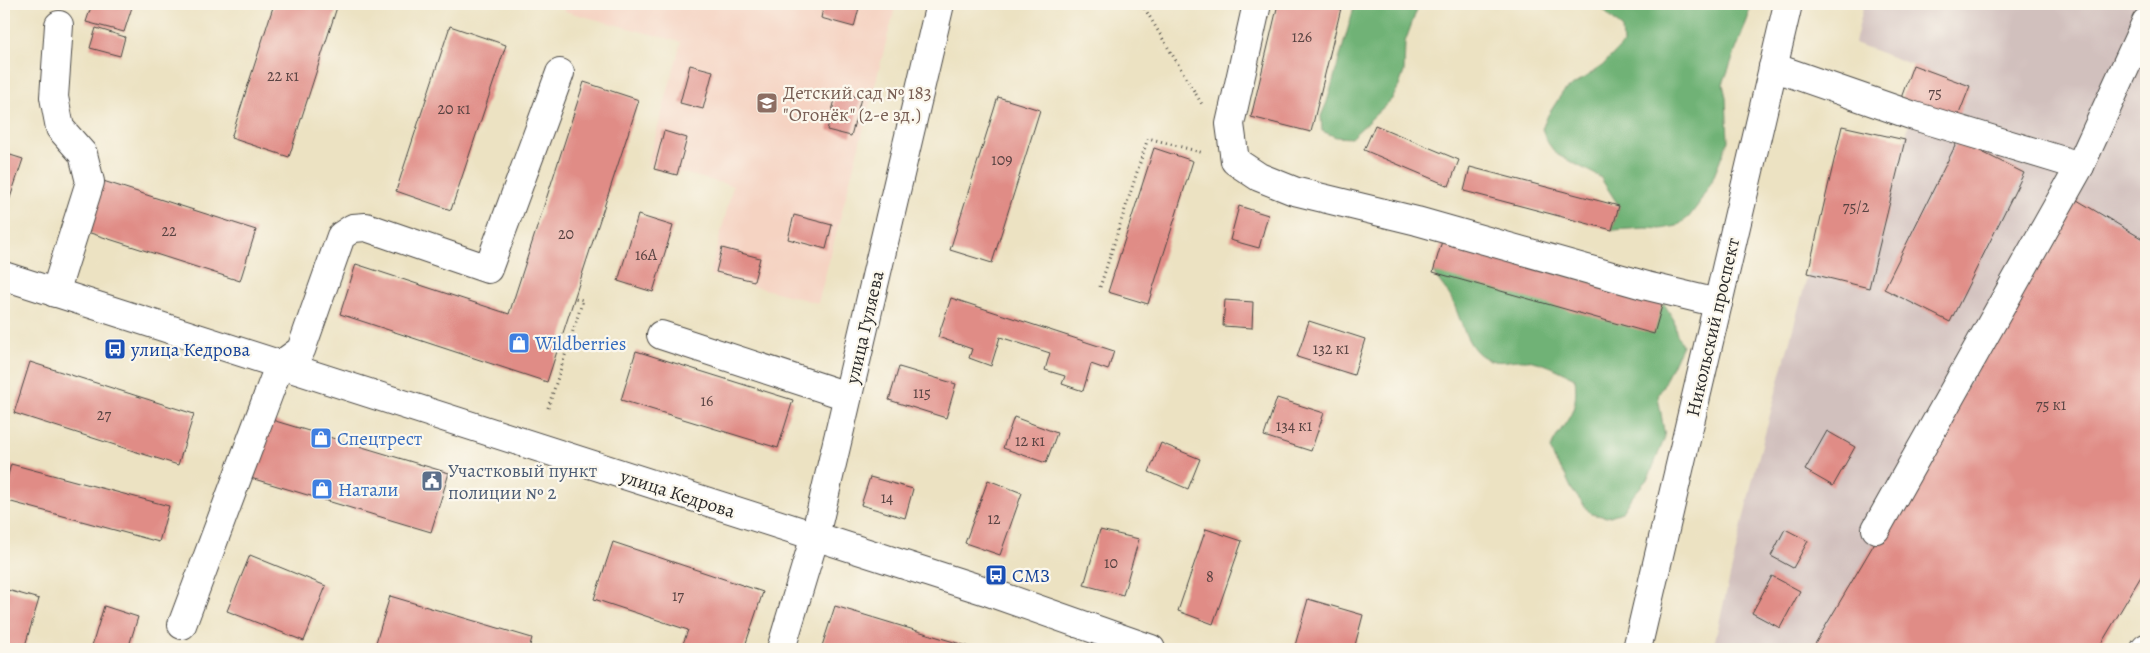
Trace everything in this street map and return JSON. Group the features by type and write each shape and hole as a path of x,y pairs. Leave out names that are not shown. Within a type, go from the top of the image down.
{"main road":[{"name":"улица Гуляева","path":"781,649 815,536 940,4"},
{"path":"1258,4 1230,124 1235,161 1260,177 1294,192 1417,221 1647,286 1718,303"},
{"name":"Никольский проспект","path":"1637,649 1788,4"},
{"path":"1876,529 2080,166 2146,22"},
{"path":"55,293 90,182 83,154 60,128 54,97 59,25"},
{"path":"1773,67 1911,115 2080,166"},
{"path":"182,625 279,366 301,350 341,236 352,228 366,227 488,269 560,73"},
{"name":"улица Кедрова","path":"4,276 279,366 989,592 1151,649"},
{"path":"661,335 847,396"}],"path":[{"path":"1142,4 1206,111"},
{"path":"1100,287 1148,138 1235,161"},
{"path":"548,408 583,300 575,298"}],"shaded area":[{"name":"Детский сад № 183 \"Огонёк\" (2-е зд.)","path":"566,4 896,4 818,303 710,275 733,186 648,164 681,42 564,11"},
{"path":"1864,4 2146,4 2146,568 2098,649 1713,649 1753,478 1808,273 1869,288 1911,115 1913,65 1855,43"}],"green space":[{"path":"1355,4 1419,4 1405,42 1404,72 1392,99 1351,138 1336,137 1322,131 1321,116 1327,102"},
{"path":"1597,4 1750,4 1748,18 1723,84 1726,97 1728,141 1712,181 1698,205 1689,217 1677,226 1661,229 1612,230 1619,206 1600,177 1556,154 1548,143 1542,129 1548,115 1563,92 1602,66 1623,44 1622,28"},
{"path":"1433,272 1663,302 1674,320 1676,332 1682,345 1658,396 1665,437 1649,477 1630,499 1622,512 1607,517 1591,514 1572,490 1550,449 1573,410 1576,391 1575,378 1538,362 1521,360 1501,362 1485,358 1471,345 1450,297"}],"building":[{"path":"92,4 133,4 124,32 86,22"},
{"path":"274,4 338,4 289,157 231,138"},
{"path":"824,4 860,4 854,27 821,18"},
{"path":"1278,4 1342,4 1311,132 1251,117"},
{"path":"4,5 10,7 4,26"},
{"path":"450,26 506,45 451,210 396,191"},
{"path":"96,28 125,37 120,56 90,48"},
{"path":"690,65 713,71 703,109 680,103"},
{"path":"1913,65 1970,86 1957,119 1901,98"},
{"path":"584,82 639,100 547,382 340,314 356,264 509,314"},
{"path":"837,92 861,98 851,136 827,130"},
{"path":"998,97 1040,110 992,263 950,250"},
{"path":"1375,125 1459,160 1449,186 1364,150"},
{"path":"1842,126 1905,140 1869,288 1808,273"},
{"path":"664,131 687,138 677,175 654,169"},
{"path":"1958,140 2024,173 1950,322 1884,289"},
{"path":"1154,148 1193,161 1148,304 1108,292"},
{"path":"4,153 23,159 6,210 4,209"},
{"path":"1470,167 1619,206 1612,230 1464,191"},
{"path":"97,179 256,230 240,281 81,230"},
{"path":"2077,200 2146,241 2146,568 2098,649 1812,649"},
{"path":"1239,206 1268,215 1259,248 1230,240"},
{"path":"638,215 673,226 653,292 618,281"},
{"path":"794,215 832,225 826,249 788,239"},
{"path":"1442,241 1663,302 1654,334 1433,272"},
{"path":"722,248 760,258 754,281 716,272"},
{"path":"951,298 1114,351 1108,370 1091,364 1083,391 1062,384 1065,376 1045,370 1050,353 1000,337 991,366 969,358 972,349 938,337"},
{"path":"1225,300 1253,302 1252,328 1223,326"},
{"path":"1309,321 1365,339 1354,375 1297,357"},
{"path":"636,351 793,400 778,448 621,400"},
{"path":"30,362 194,414 178,465 14,413"},
{"path":"899,367 956,384 946,418 889,400"},
{"path":"1277,398 1324,413 1311,451 1264,436"},
{"path":"262,417 449,473 431,532 244,476"},
{"path":"1014,417 1057,433 1046,463 1003,448"},
{"path":"1827,431 1855,447 1833,486 1805,470"},
{"path":"1161,443 1200,459 1188,489 1149,472"},
{"path":"11,464 169,506 159,542 4,500 4,490"},
{"path":"870,477 913,489 905,518 861,505"},
{"path":"988,480 1022,493 1000,555 965,543"},
{"path":"1206,529 1242,541 1213,624 1178,611"},
{"path":"1785,529 1808,541 1793,568 1771,556"},
{"path":"1100,530 1139,539 1123,595 1084,585"},
{"path":"613,542 763,592 744,649 681,649 688,630 594,599"},
{"path":"250,555 326,586 304,641 227,611"},
{"path":"1772,576 1800,591 1780,628 1752,613"},
{"path":"4,589 39,599 24,649 4,649"},
{"path":"390,596 532,638 529,649 374,649"},
{"path":"1308,599 1363,615 1354,649 1294,649"},
{"path":"104,606 138,617 128,649 91,649"},
{"path":"835,606 977,649 821,649"}],"place":[{"name":"Детский сад № 183 \"Огонёк\" (2-е зд.)","path":"767,103"},
{"name":"Wildberries","path":"519,343"},
{"name":"улица Кедрова","path":"115,349"},
{"name":"Спецтрест","path":"321,438"},
{"name":"Участковый пункт полиции № 2","path":"432,481"},
{"name":"Натали","path":"322,489"},
{"name":"СМЗ","path":"996,575"}]}
